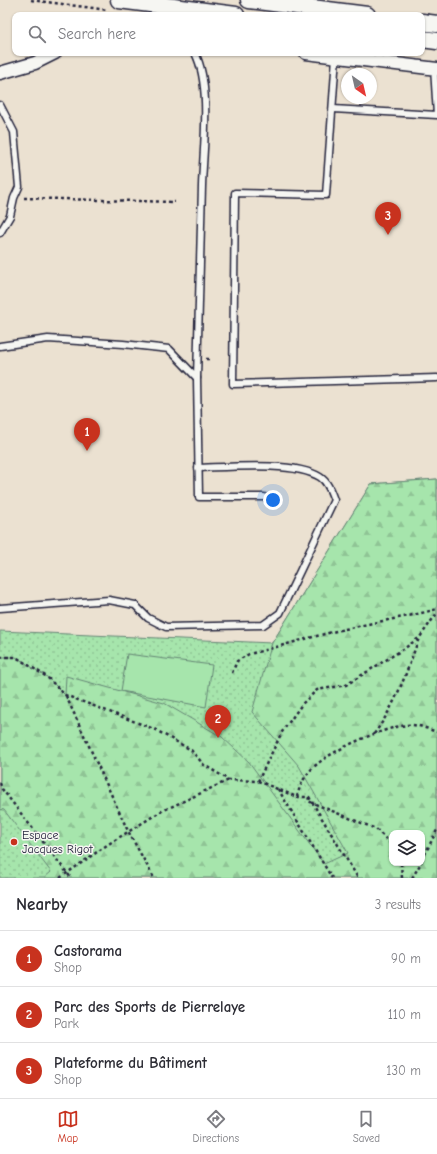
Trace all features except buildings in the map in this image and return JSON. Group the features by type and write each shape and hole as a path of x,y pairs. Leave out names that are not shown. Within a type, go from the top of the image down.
{"main road":[{"path":"249,0 343,12"},
{"path":"117,6 196,12"},
{"path":"425,22 437,24"},
{"path":"425,39 437,41"}],"street":[{"path":"0,74 35,63 49,56"},
{"path":"328,56 436,69"}],"lane":[{"path":"197,56 199,60 203,86 205,132 197,378 199,497 264,498"},
{"path":"336,57 326,195 235,193 233,384 437,378"},
{"path":"333,109 437,115 436,69"},
{"path":"0,105 14,132 19,187 14,198 10,216 0,233"},
{"path":"0,346 48,339 169,349 197,378"},
{"path":"0,608 109,600 135,605 148,618 166,627 263,624 280,613 334,500 330,489 321,477 301,469 251,467 198,468"}],"path":[{"path":"31,0 117,6"},
{"path":"14,198 175,202"},
{"path":"232,673 237,661 249,654 347,628 437,609"},
{"path":"374,735 399,692 420,637 437,613"},
{"path":"258,781 282,732 302,704 317,690 346,685 420,637"},
{"path":"0,657 16,657 47,677 65,695 128,831 154,878"},
{"path":"65,695 154,729 191,750 204,765 229,780"},
{"path":"297,796 299,787 309,772 326,757 374,735 408,725 426,728 437,732"},
{"path":"60,878 128,831 160,812 229,780 258,781 297,796 309,797"},
{"path":"0,783 2,789 71,878"},
{"path":"278,789 332,878"},
{"path":"309,797 308,801 376,830 389,842"},
{"path":"309,797 358,878"},
{"path":"425,854 437,830"},
{"path":"401,866 402,878"},
{"path":"412,878 418,866"}],"green space":[{"path":"437,479 437,878 0,878 0,631 272,643 371,484"},
{"path":"437,479 437,878 44,878 51,872 4,810 0,809 0,657 16,657 47,677 65,695 66,676 164,703 222,737 249,762 324,864 348,853 299,766 252,712 272,643 371,484"},
{"path":"127,654 212,665 206,707 121,691"}],"place":[{"name":"Plateforme du Bâtiment","path":"388,235"},
{"name":"Castorama","path":"87,451"},
{"name":"Parc des Sports de Pierrelaye","path":"218,738"},
{"name":"Espace Jacques Rigot","path":"14,842"}]}
